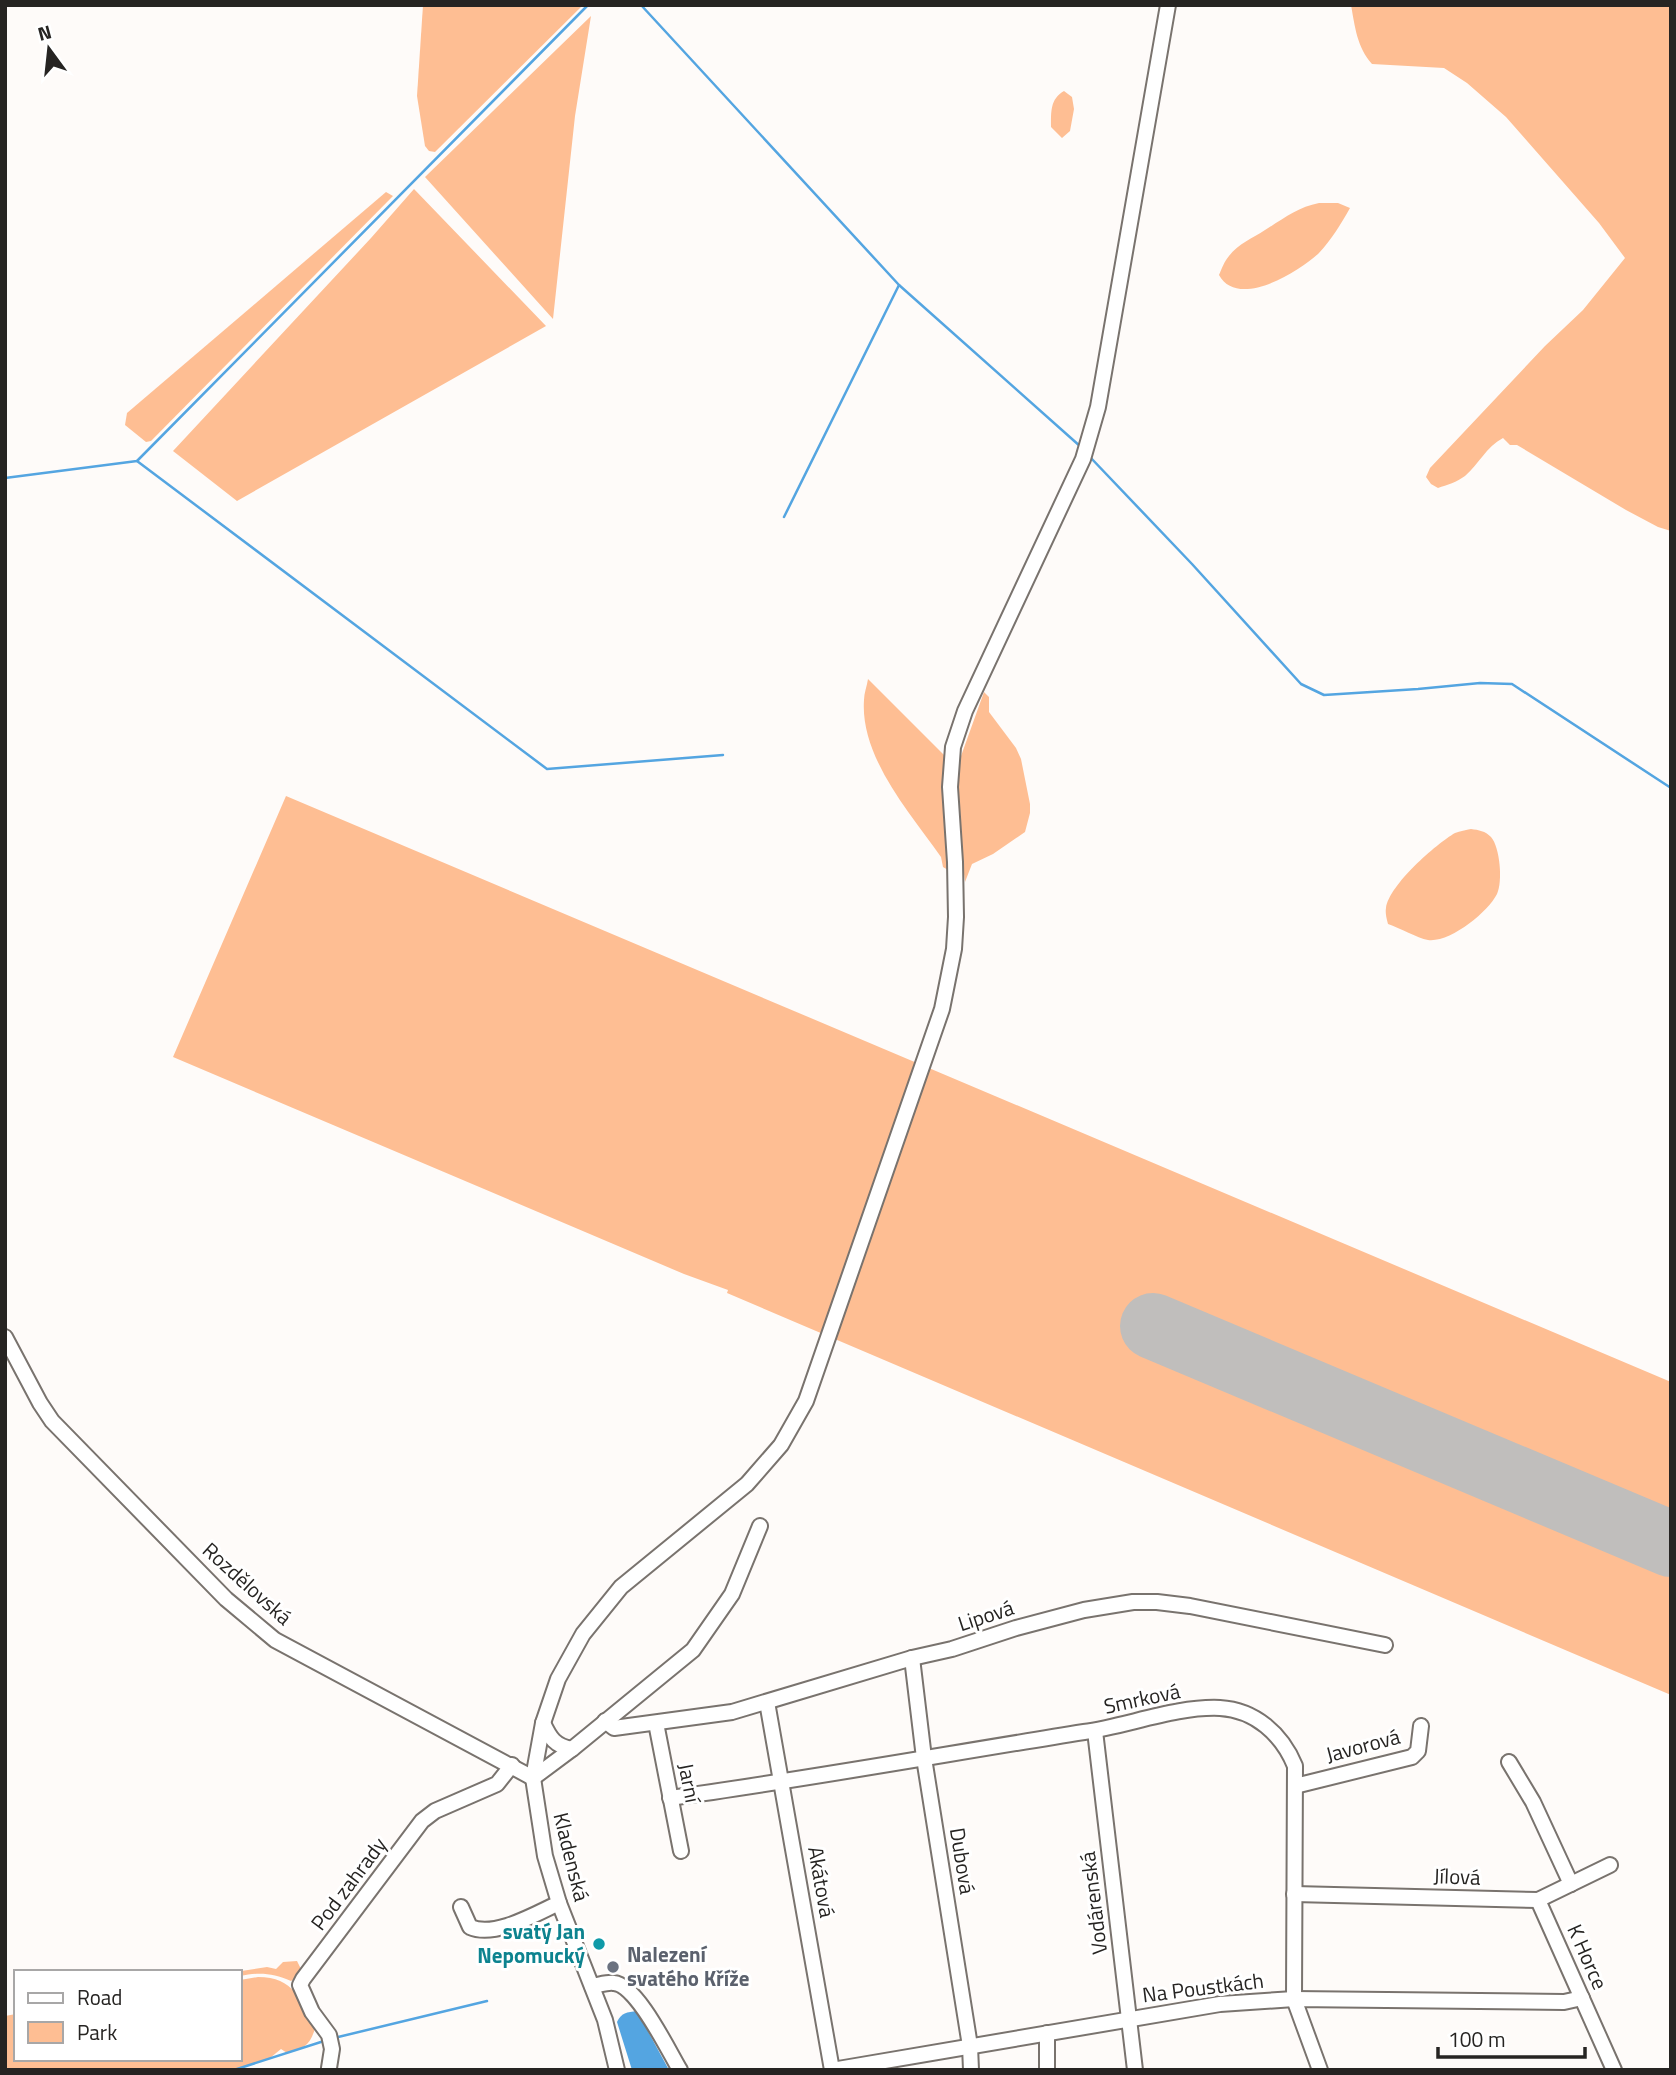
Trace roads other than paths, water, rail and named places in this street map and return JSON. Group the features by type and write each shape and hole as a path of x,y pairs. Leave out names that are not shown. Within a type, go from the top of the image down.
{"street":[{"name":"Kladenská","path":"617,2070 605,2020 559,1903 545,1856 533,1778 543,1723 558,1679 583,1634 621,1587 747,1484 781,1446 806,1401 942,1009 954,949 956,917 950,787 953,747 965,711 1083,459 1098,407 1168,5"},
{"name":"Rozdělovská","path":"5,1337 52,1421 226,1599 275,1640 533,1778"},
{"path":"533,1778 692,1650 732,1594 760,1525"},
{"name":"Lipová","path":"605,1721 614,1728 732,1712 1016,1628 1084,1610 1133,1602 1190,1606 1385,1645"},
{"name":"Dubová","path":"912,1658 924,1758 970,2046 971,2070"},
{"name":"Akátová","path":"767,1702 832,2070"},
{"name":"Smrková","path":"670,1798 782,1783 1095,1731 1194,1709 1221,1708 1247,1714 1268,1726 1288,1748 1295,1766 1294,1999 1320,2070"},
{"path":"543,1723 553,1742 572,1749"},
{"name":"Jarní","path":"656,1723 681,1851"},
{"name":"Javorová","path":"1295,1786 1412,1757 1418,1751 1421,1726"},
{"name":"Vodárenská","path":"1095,1731 1135,2070"},
{"path":"1509,1762 1533,1802 1571,1884"},
{"name":"Pod zahrady","path":"329,2068 332,2049 329,2035 305,1999 300,1986 303,1979 422,1821 435,1811 497,1784 512,1765"},
{"name":"Jílová","path":"1294,1894 1538,1900 1610,1865"},
{"name":"K Horce","path":"1538,1900 1614,2070"},
{"path":"461,1907 470,1927 483,1931 520,1921 559,1903"},
{"path":"592,1986 615,1982 627,1989 641,2003 680,2070"},
{"name":"Na Poustkách","path":"832,2070 900,2064 970,2046 1220,2004 1294,1999 1564,2002 1582,1998"},
{"path":"1047,2033 1047,2070"}],"water":[{"path":"637,2011 669,2070 632,2070 617,2022 625,2013"}],"waterway":[{"path":"5,478 137,461 588,5"},
{"path":"641,5 899,285 1081,447"},
{"path":"784,517 899,285"},
{"path":"1090,457 1301,684 1324,695 1480,683 1512,684 1671,788"},
{"path":"137,461 547,769 723,755"},
{"path":"334,2038 487,2001"},
{"path":"234,2070 324,2041"}],"place":[{"name":"svatý Jan Nepomucký","path":"599,1944"},
{"name":"Nalezení svatého Kříže","path":"613,1967"}]}
